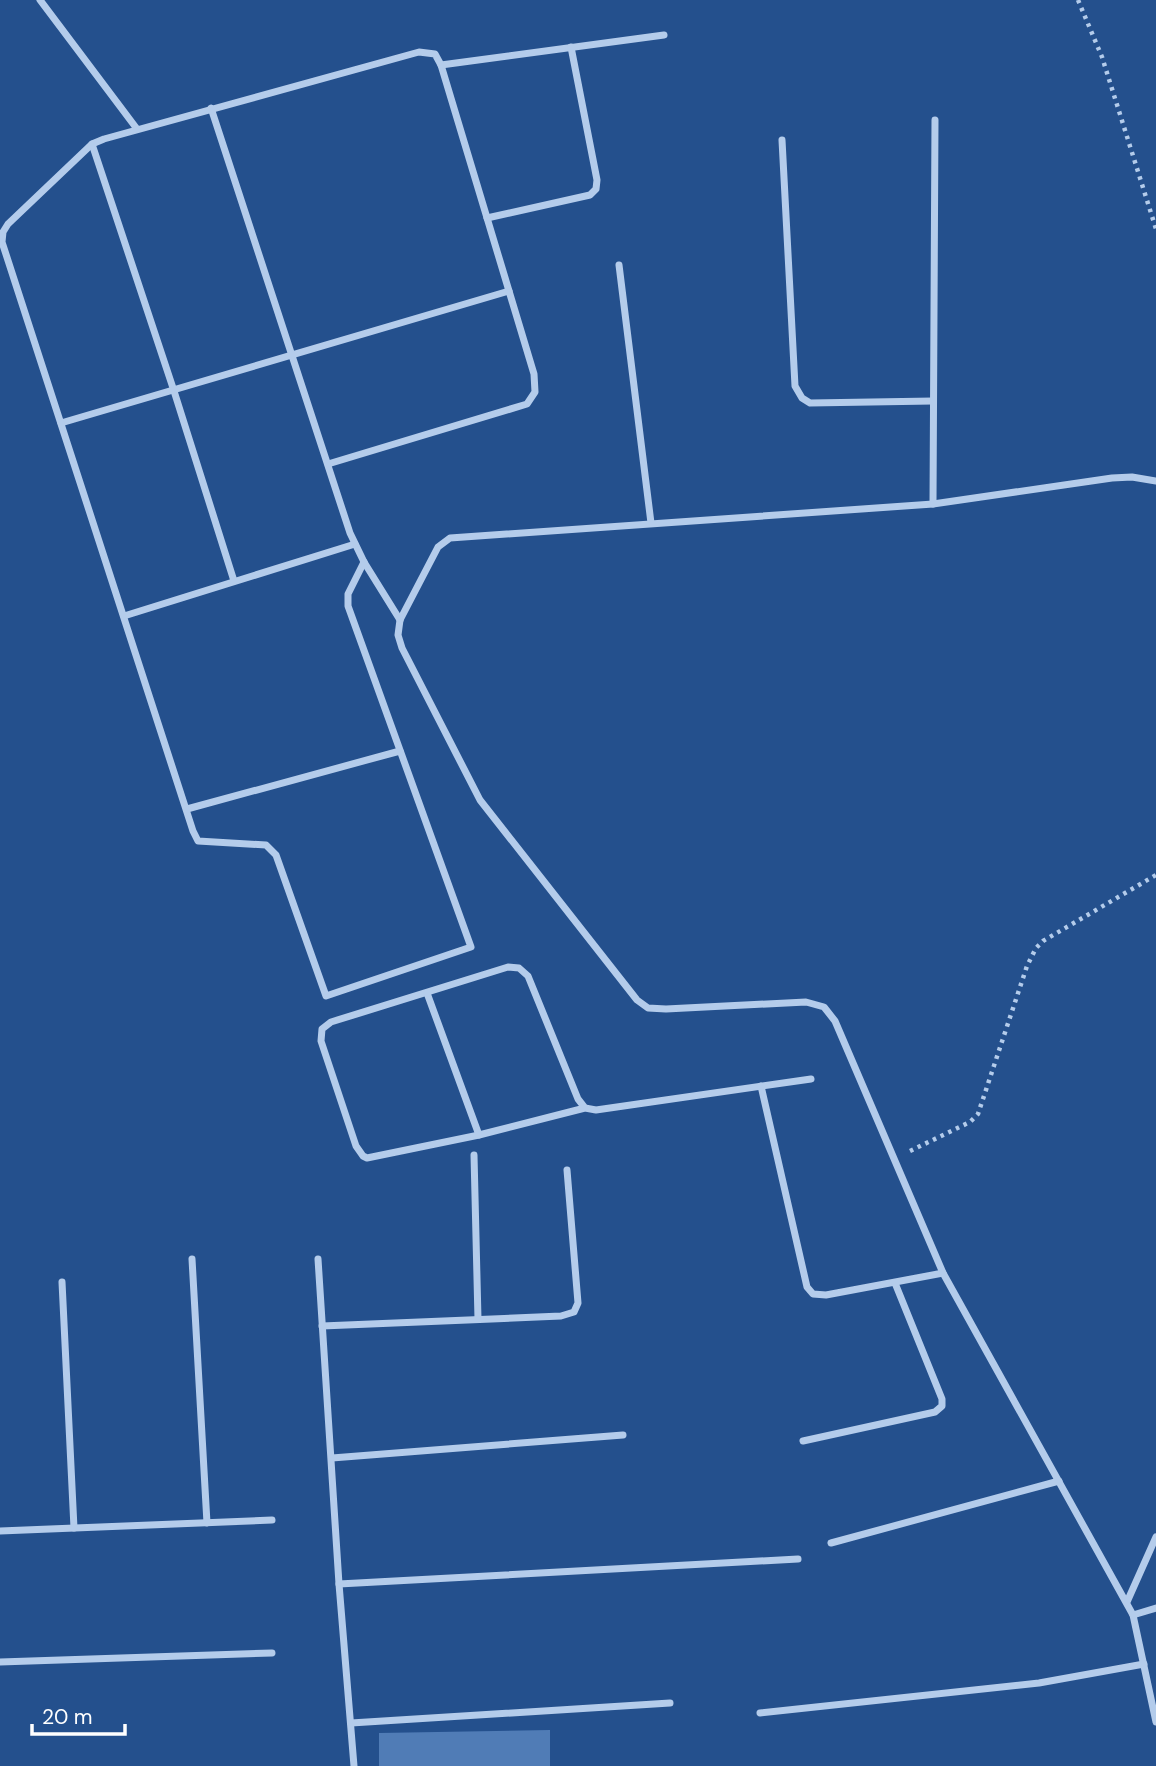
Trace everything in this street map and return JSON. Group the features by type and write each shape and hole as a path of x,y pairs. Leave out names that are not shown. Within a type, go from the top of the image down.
{"street":[{"path":"40,0 137,129"},
{"path":"441,65 664,35"},
{"path":"487,218 590,195 596,189 597,180 571,47"},
{"path":"328,464 527,404 535,392 534,374 441,65 435,54 419,52 211,108 92,144 8,224 3,232 2,242 193,831 198,841 266,845 275,855 326,996 471,947 348,606 348,594 364,562"},
{"path":"211,108 355,544 400,620"},
{"path":"933,504 934,120"},
{"path":"782,140 795,386 802,398 810,403 933,401"},
{"path":"92,144 234,581"},
{"path":"619,265 651,523"},
{"path":"61,423 509,291"},
{"path":"1156,481 1132,477 1112,478 933,504 450,538 438,547 400,620 398,635 402,648 480,800 637,1000 648,1008 666,1009 806,1002 824,1007 835,1021 943,1273 1133,1615 1156,1722"},
{"path":"124,615 355,544"},
{"path":"187,810 400,751"},
{"path":"585,1108 578,1100 528,976 519,968 508,967 331,1022 322,1029 321,1041 356,1146 363,1156 377,1157 479,1135 585,1108 596,1110 811,1079"},
{"path":"427,993 479,1135"},
{"path":"761,1086 807,1287 813,1294 826,1296 943,1273"},
{"path":"474,1155 478,1320"},
{"path":"322,1326 561,1316 574,1312 578,1303 566,1170"},
{"path":"192,1259 207,1523"},
{"path":"318,1259 354,1766"},
{"path":"62,1282 74,1528"},
{"path":"803,1441 935,1412 942,1406 942,1399 895,1283"},
{"path":"332,1458 624,1435"},
{"path":"831,1543 1059,1481"},
{"path":"0,1531 272,1520"},
{"path":"1127,1602 1156,1537"},
{"path":"339,1584 798,1559"},
{"path":"1133,1615 1156,1608"},
{"path":"0,1662 272,1653"},
{"path":"760,1713 1039,1683 1144,1664"},
{"path":"351,1723 670,1703"}],"path":[{"path":"1077,0 1102,57 1156,229"},
{"path":"894,1159 970,1122 978,1114 1035,948 1156,875"}],"building":[{"path":"550,1730 550,1766 379,1766 379,1733"}]}
